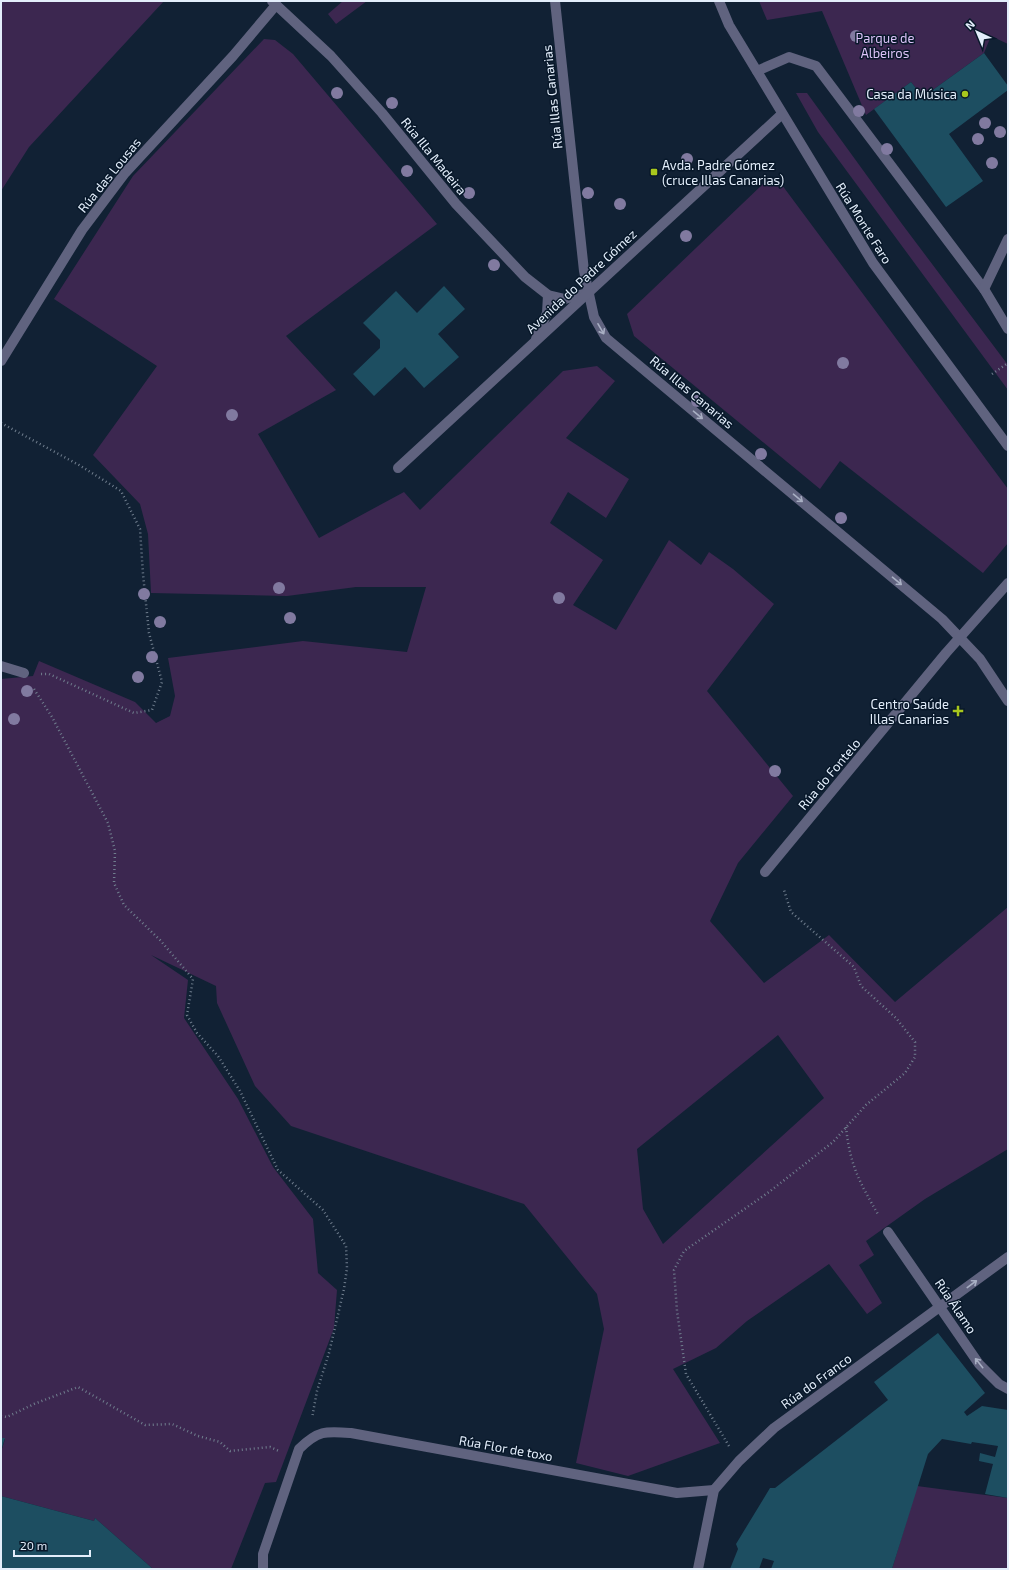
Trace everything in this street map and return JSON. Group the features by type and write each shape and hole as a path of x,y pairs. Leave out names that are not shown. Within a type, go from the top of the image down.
{"street":[{"name":"Rúa Illas Canarias","path":"555,1 584,271 594,316 606,338 942,618 980,659 1008,701"},
{"name":"Rúa Monte Faro","path":"719,1 729,25 873,263 1008,446"},
{"name":"Rúa Illa Madeira","path":"274,3 331,56 382,112 456,204 525,277 548,295 565,299 589,292"},
{"name":"Rúa das Lousas","path":"1,361 82,230 125,173 233,56 274,3"},
{"path":"757,71 789,57 816,66 984,289 1008,329"},
{"name":"Avenida do Padre Gómez","path":"398,468 782,114"},
{"path":"984,289 1008,239"},
{"path":"536,341 547,312 548,295"},
{"name":"Rúa do Fontelo","path":"765,872 961,637 1008,583"},
{"path":"1,666 24,673"},
{"name":"Rúa Álamo","path":"888,1232 979,1364 999,1384 1008,1389"},
{"name":"Rúa do Franco","path":"698,1569 714,1490 739,1461 774,1428 941,1307 1008,1256"},
{"name":"Rúa Flor de toxo","path":"298,1454 309,1439 325,1431 351,1433 678,1493 714,1490"},
{"path":"263,1569 263,1554 298,1454"}],"path":[{"path":"992,374 1008,363"},
{"path":"1,423 79,465 121,491 140,529 142,574 149,633 162,682 152,710 134,713 49,674 24,673"},
{"path":"24,673 52,717 108,823 115,851 114,883 124,904 160,940 193,979 186,1015 197,1033 218,1056 240,1091 278,1170 323,1210 346,1246 347,1268 344,1289 331,1346 317,1391 309,1439"},
{"path":"739,1461 720,1434 686,1374 677,1311 674,1270 684,1251 769,1192 833,1142 866,1105 905,1073 915,1057 914,1042 896,1018 861,986 854,968 791,912 784,890"},
{"path":"846,1126 848,1150 858,1181 888,1232"},
{"path":"1,1416 7,1417 34,1404 78,1387 145,1425 172,1424 198,1436 220,1442 230,1451 270,1447 298,1454"}],"green space":[{"path":"1,1 164,1 29,147 1,191"},
{"path":"343,1 367,1 336,24 328,14"},
{"name":"Parque de Albeiros","path":"759,1 1008,1 1008,44 991,36 984,53 923,97 911,82 866,115 822,11 767,20"},
{"path":"264,39 275,40 293,54 437,224 286,336 336,390 258,434 319,538 404,492 420,510 563,371 597,366 615,381 566,438 629,479 606,518 568,492 550,523 603,560 573,605 616,630 669,540 701,565 709,552 733,569 774,604 707,691 793,796 738,863 710,921 764,983 829,935 895,1002 1008,907 1008,1149 925,1199 866,1241 874,1255 859,1265 882,1303 867,1314 829,1264 747,1321 716,1348 673,1369 720,1443 628,1476 576,1463 604,1329 597,1294 524,1204 291,1126 255,1086 217,1003 216,986 151,955 188,980 184,1018 238,1099 273,1167 313,1219 318,1273 337,1290 334,1328 276,1482 265,1483 231,1569 153,1569 95,1518 94,1521 1,1496 1,1452 5,1439 1,1438 1,679 33,676 39,661 135,702 156,723 170,716 175,696 168,658 303,641 407,652 426,587 356,587 287,596 151,593 148,534 140,504 93,455 157,366 54,299 133,176","holes":["778,1035 824,1098 663,1244 643,1209 637,1149"]},
{"path":"796,93 807,93 902,224 1008,365 1008,390 818,132"},
{"path":"766,181 782,185 1008,489 1008,543 983,573 840,461 820,489 634,336 627,314"},
{"path":"917,1486 1008,1498 1008,1569 892,1569"}],"building":[{"path":"984,53 1008,86 1008,90 949,134 983,181 946,207 874,109 911,82 923,97"},
{"path":"444,286 465,309 438,334 459,357 424,388 405,367 374,396 353,374 380,348 380,340 363,323 396,291 417,313"},
{"path":"938,1333 985,1393 964,1412 967,1416 982,1406 1008,1410 1008,1498 985,1494 993,1464 979,1461 980,1453 995,1457 998,1446 972,1442 971,1444 942,1439 928,1454 892,1569 771,1569 774,1561 763,1558 759,1569 730,1569 738,1549 736,1544 770,1488 775,1488 888,1400 874,1382"},
{"path":"1,1438 5,1438 1,1451"},
{"path":"1,1496 94,1521 95,1518 153,1569 1,1569"}],"place":[{"name":"Casa da Música","path":"965,94"},
{"name":"Avda. Padre Gómez (cruce Illas Canarias)","path":"654,172"},
{"name":"Centro Saúde Illas Canarias","path":"958,711"}]}
